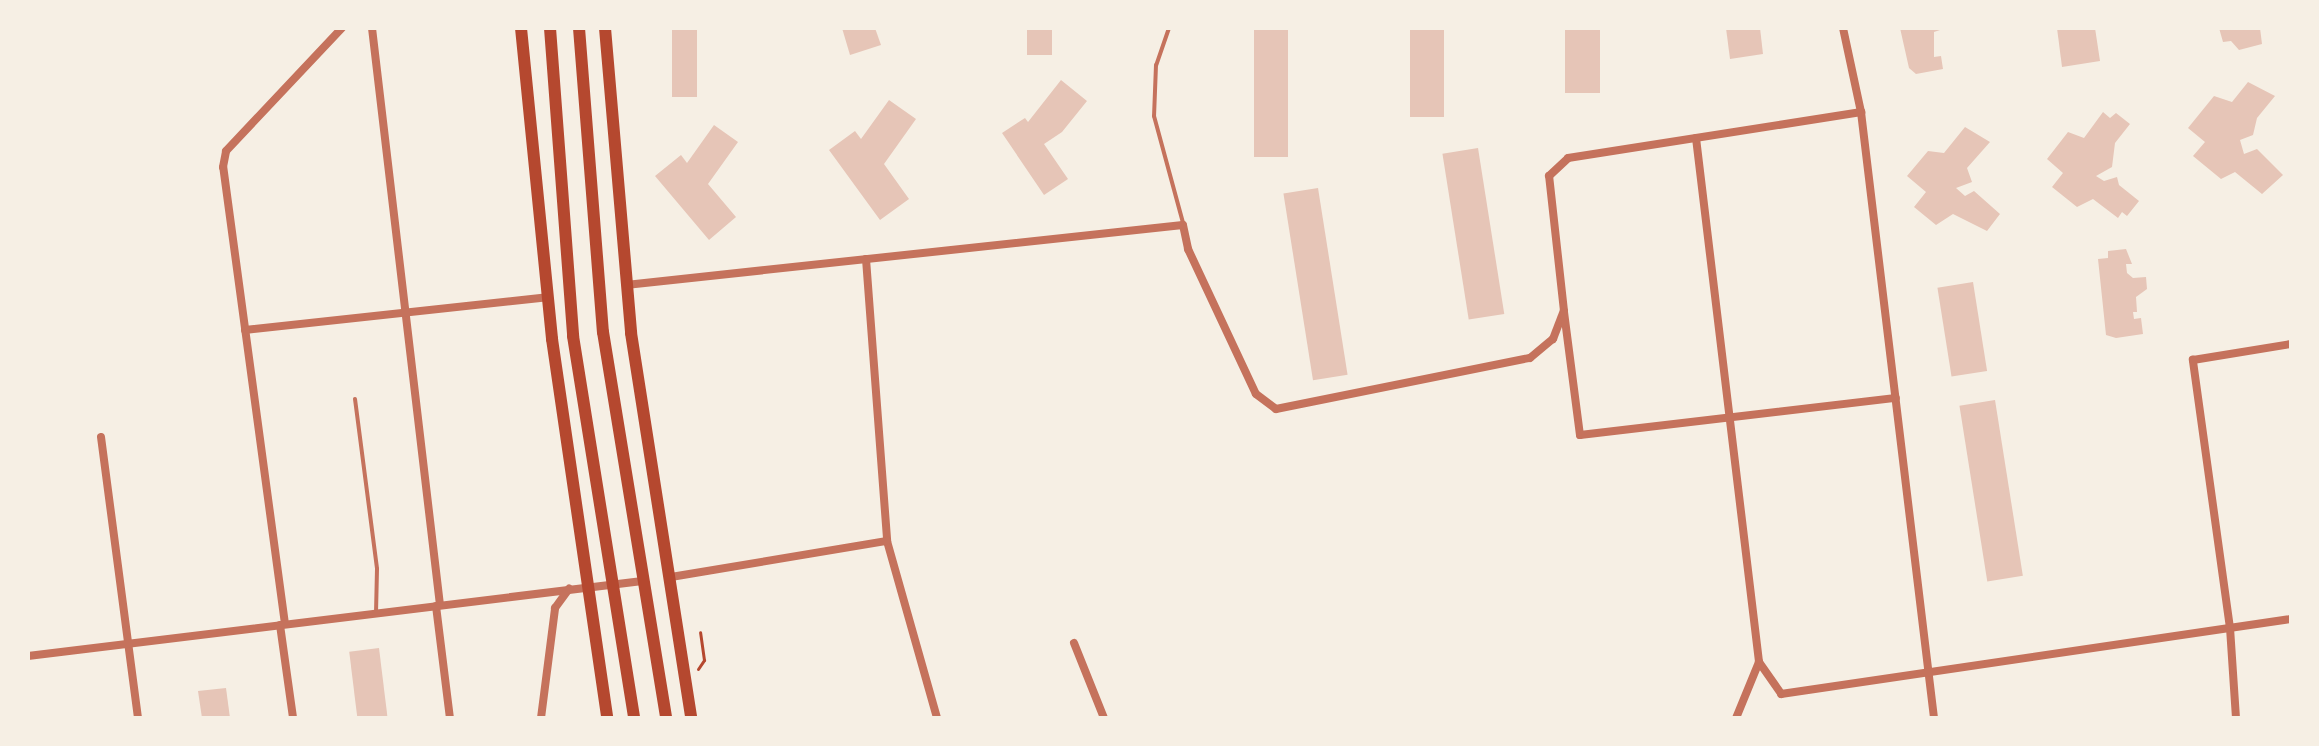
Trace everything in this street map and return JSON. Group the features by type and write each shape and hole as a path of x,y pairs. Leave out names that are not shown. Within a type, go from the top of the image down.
{"main road":[{"path":"521,28 547,297 607,718"},
{"path":"550,28 573,336 634,718"},
{"path":"579,28 603,332 666,718"},
{"path":"605,28 626,285 691,718"}],"street":[{"path":"293,718 265,472 223,167 226,151 342,28"},
{"path":"372,28 450,718"},
{"path":"1843,28 1861,112 1934,718"},
{"path":"1861,112 1568,158 1549,176 1564,311 1580,435 1896,398"},
{"path":"1696,138 1759,662 1781,694 2291,619"},
{"path":"626,285 1183,225 1188,249 1256,394 1276,409 1530,358 1553,339 1564,311"},
{"path":"866,259 887,541 937,718"},
{"path":"245,330 547,297"},
{"path":"2236,718 2230,628 2193,360 2291,344"},
{"path":"101,437 138,718"},
{"path":"671,577 887,541"},
{"path":"28,656 642,581"},
{"path":"541,718 555,608 569,589"},
{"path":"1074,643 1104,718"},
{"path":"1736,718 1759,662"}],"lane":[{"path":"1169,28 1156,65 1154,116 1183,225"},
{"path":"355,399 377,569 376,613"}],"path":[{"path":"700,632 704,660"}],"building":[{"path":"672,28 697,28 697,97 672,97"},
{"path":"842,28 875,28 881,45 850,55"},
{"path":"1027,28 1052,28 1052,55 1027,55"},
{"path":"1254,28 1288,28 1288,157 1254,157"},
{"path":"1410,28 1444,28 1444,117 1410,117"},
{"path":"1565,28 1600,28 1600,93 1565,93"},
{"path":"1726,28 1760,28 1763,54 1730,59"},
{"path":"1900,28 1946,28 1934,32 1934,57 1941,56 1943,69 1916,74 1909,68"},
{"path":"2057,28 2095,28 2100,61 2062,67"},
{"path":"2219,28 2260,28 2262,44 2239,50 2231,41 2223,42"},
{"path":"1061,80 1087,101 1062,132 1044,144 1068,179 1044,195 1002,133 1025,118 1028,122"},
{"path":"2248,82 2275,96 2257,118 2253,135 2240,140 2244,154 2257,149 2283,175 2262,194 2235,172 2221,179 2193,156 2205,142 2188,128 2214,96 2232,102"},
{"path":"889,100 916,119 884,164 909,199 880,220 829,150 855,131 861,139"},
{"path":"2103,112 2110,118 2116,113 2130,124 2115,143 2112,167 2096,176 2104,181 2117,177 2119,185 2139,201 2127,216 2122,212 2118,218 2093,199 2077,207 2052,187 2063,173 2047,159 2068,132 2084,138"},
{"path":"714,125 738,142 708,184 736,217 709,240 655,176 681,155 687,163"},
{"path":"1965,127 1990,142 1967,168 1972,182 1956,188 1965,196 1974,191 2000,214 1987,231 1953,214 1936,225 1914,207 1926,192 1907,176 1928,151 1944,153"},
{"path":"1478,148 1504,314 1469,320 1442,154"},
{"path":"1318,188 1348,375 1313,380 1283,193"},
{"path":"2126,249 2132,264 2126,264 2127,273 2133,278 2146,277 2147,289 2136,297 2137,312 2133,312 2134,319 2141,318 2143,334 2116,338 2106,335 2098,259 2108,258 2108,251"},
{"path":"1973,282 1987,371 1952,377 1937,288"},
{"path":"1995,400 2023,576 1987,581 1959,406"},
{"path":"379,648 388,718 357,718 349,652"},
{"path":"226,688 230,718 202,718 198,691"}]}
